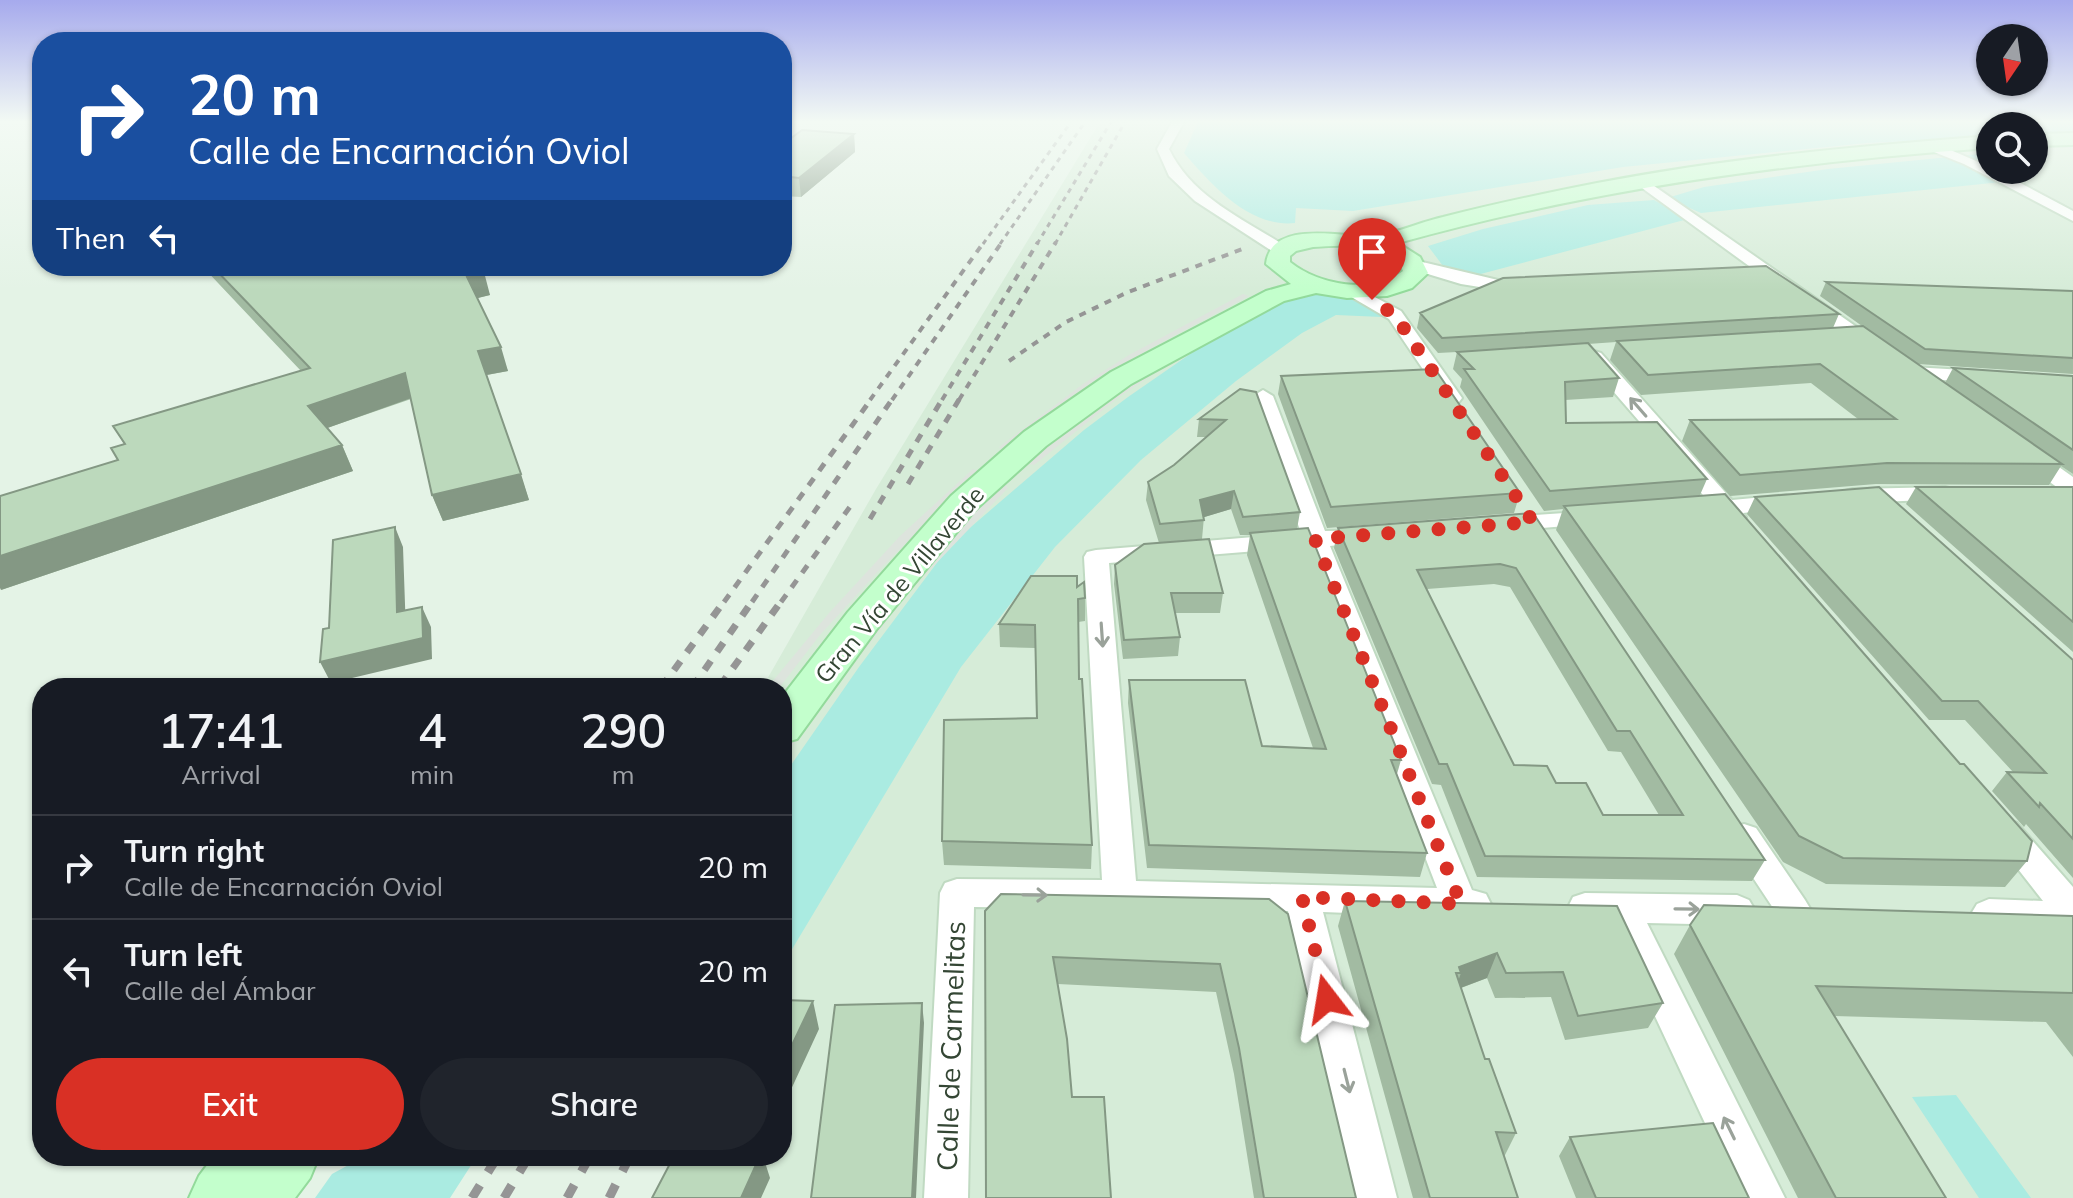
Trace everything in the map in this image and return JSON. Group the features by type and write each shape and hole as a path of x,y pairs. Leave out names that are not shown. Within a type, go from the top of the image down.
{"street":[{"path":"1179,178 1200,198 1281,250"},
{"path":"1371,243 1503,207 1658,178"},
{"path":"1406,258 1426,236 1511,212 1696,178"},
{"path":"2000,178 2073,217"},
{"path":"1647,185 1937,391"},
{"path":"1243,224 1309,240 1371,243 1461,279 1500,283 1466,295"},
{"path":"1309,240 1281,250 1277,257 1278,264 1306,282 1354,291 1396,287 1409,281 1416,273 1406,258"},
{"path":"1745,273 1769,272"},
{"name":"Gran Vía de Villaverde","path":"792,683 844,618 955,500 1029,436 1111,376 1162,346 1306,282"},
{"name":"Gran Vía de Villaverde","path":"792,715 862,621 963,503 1035,439 1121,378 1306,282"},
{"path":"1789,287 1816,288"},
{"path":"1354,291 1408,321 1442,361 1470,425"},
{"path":"1824,337 1856,336"},
{"path":"1621,351 1583,353 1747,531"},
{"path":"1912,373 1995,378"},
{"path":"1263,396 1315,539 1461,904"},
{"path":"2015,447 2073,488"},
{"path":"1833,498 1876,494 1968,494"},
{"path":"1876,494 1900,515"},
{"path":"2045,495 2073,495"},
{"path":"1671,512 1805,500"},
{"path":"1483,526 1526,512 1624,516"},
{"path":"1526,512 1548,545"},
{"path":"1388,533 1096,557 1120,897 1302,897 1505,905"},
{"path":"1986,810 2073,914"},
{"path":"1549,906 1809,911 1732,819"},
{"name":"Calle de Carmelitas","path":"946,1198 957,893 1120,897"},
{"path":"1302,897 1375,1198"},
{"path":"1622,908 1763,1198"},
{"path":"1964,914 2073,914"},
{"path":"221,1198 245,1166"},
{"path":"257,1198 281,1166"}],"shaded area":[{"path":"1066,178 1976,178 1976,184 2048,184 2048,178 2073,178 2073,1198 677,1198 693,1166 792,1166 792,678 768,678 876,489"},
{"path":"1206,178 1556,178 1353,211 1296,208 1295,223 1262,219 1232,202"},
{"path":"1767,178 1976,178 1976,184 1982,184 1701,213 1667,198 1704,187"},
{"path":"1654,200 1688,219 1473,276 1443,266 1428,246 1483,229 1588,205"},
{"path":"1302,293 1359,300 1377,309 1382,317 1336,315 1302,333 1236,381 1141,460 1055,547 961,667 792,949 792,764 951,544 1084,430 1128,397 1222,332 1281,299"},
{"path":"1243,294 1249,296 1106,375 1003,451 999,447 1083,384 1129,355"},
{"path":"1188,351 1119,397 1034,465 1025,463 1128,383"},
{"path":"973,469 979,471 884,565 820,635 787,678 775,678 829,613 900,536"},
{"path":"1003,483 1008,488 908,593 792,746 792,730 973,511"},
{"path":"1956,1095 2031,1198 1979,1198 1912,1097"},
{"path":"347,1166 471,1166 450,1198 315,1198 332,1174"}],"building":[{"path":"1766,266 1839,314 1442,338 1420,313 1503,278"},
{"path":"222,276 470,276 467,277 501,347 478,351 521,474 432,495 405,373 308,406 342,445 0,556 0,496 118,460 111,448 125,444 113,426 310,368"},
{"path":"1826,282 2073,291 2073,358 1925,349"},
{"path":"1863,326 2062,464 1887,463 1740,475 1690,420 1896,419 1820,364 1648,375 1617,341"},
{"path":"1588,343 1619,378 1565,382 1566,423 1657,422 1707,479 1550,491 1464,369 1474,369 1457,352"},
{"path":"1953,368 2073,376 2073,450"},
{"path":"1435,369 1520,493 1331,507 1281,376"},
{"path":"1240,389 1256,392 1300,512 1243,517 1234,491 1200,500 1204,520 1160,524 1148,482 1174,465 1226,420 1199,419"},
{"path":"1879,487 2073,660 2073,839 2007,772 2046,773 1978,701 1942,701 1755,497"},
{"path":"1916,487 2073,487 2073,622"},
{"path":"1725,494 1960,764 1964,764 2032,841 2027,861 1843,858 1799,836 1564,506"},
{"path":"1533,513 1765,860 1485,856 1447,764 1439,764 1338,528","holes":["1500,564 1516,568 1617,731 1630,731 1683,815 1603,815 1586,783 1556,783 1547,766 1514,765 1417,570"]},
{"path":"395,527 397,612 422,607 423,638 320,662 323,629 329,628 333,540"},
{"path":"1308,528 1401,760 1391,760 1427,853 1149,845 1129,680 1245,680 1262,746 1326,749 1250,533"},
{"path":"1209,539 1223,593 1171,593 1180,637 1124,640 1115,565 1144,544"},
{"path":"1031,576 1077,576 1077,587 1084,582 1085,598 1078,599 1079,679 1082,679 1092,845 942,841 944,720 1037,718 1035,625 999,624"},
{"path":"1001,894 1269,899 1288,914 1356,1198 1264,1198 1239,1048 1220,964 1053,957 1067,1039 1072,1097 1104,1097 1111,1198 986,1198 985,911"},
{"path":"1345,901 1617,906 1663,1003 1578,1016 1563,972 1506,973 1497,953 1459,967 1461,973 1456,973 1485,1059 1489,1059 1516,1133 1496,1132 1518,1198 1430,1198"},
{"path":"1704,905 2073,916 2073,993 1816,986 1946,1198 1836,1198 1690,925"},
{"path":"792,1000 813,1001 792,1045"},
{"path":"922,1003 912,1198 811,1198 835,1005"},
{"path":"1713,1123 1749,1198 1596,1198 1570,1137"},
{"path":"669,1166 755,1166 741,1198 652,1198"}],"railway":[{"path":"983,244 1031,178"},
{"path":"1000,244 1046,178"},
{"path":"1037,244 1077,178"},
{"path":"1055,244 1093,178"},
{"path":"870,400 984,242"},
{"path":"892,400 1002,242"},
{"path":"942,400 1038,242"},
{"path":"959,400 1056,242"},
{"path":"1009,361 1066,322 1128,292 1245,248"},
{"path":"724,602 872,398"},
{"path":"752,602 893,398"},
{"path":"870,519 943,398"},
{"path":"908,484 960,398"},
{"path":"781,602 852,504"},
{"path":"668,678 725,600"},
{"path":"699,678 753,600"},
{"path":"726,678 782,600"},
{"path":"472,1198 492,1166"},
{"path":"504,1198 523,1166"},
{"path":"567,1198 585,1166"},
{"path":"609,1198 625,1166"}],"route":[{"path":"1327,999 1302,897 1461,904 1315,539 1533,522 1395,315 1372,300"}]}
